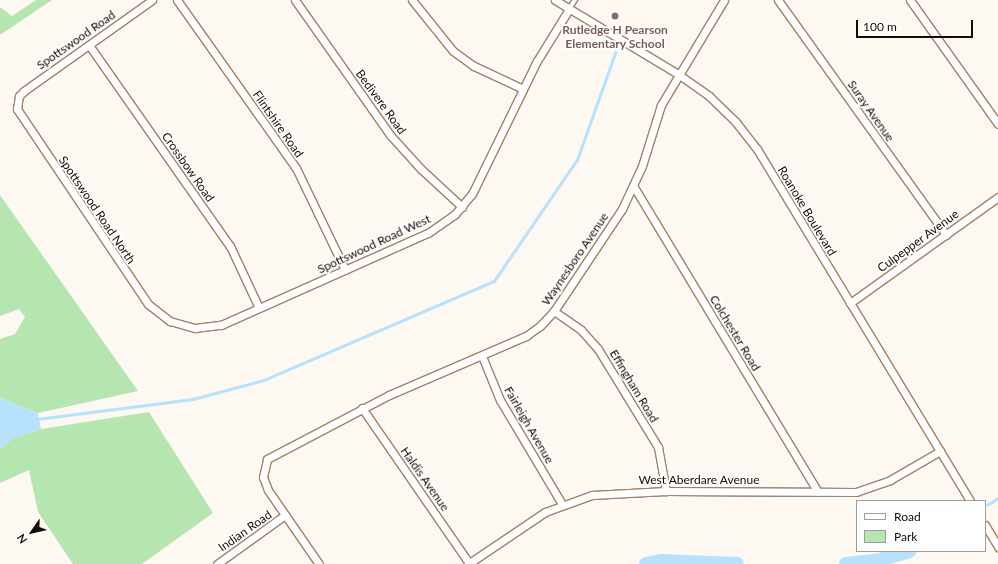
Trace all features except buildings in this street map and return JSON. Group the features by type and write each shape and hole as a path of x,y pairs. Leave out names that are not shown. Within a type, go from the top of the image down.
{"street":[{"name":"Spottswood Road","path":"17,102 24,91 152,0"},
{"name":"Flintshire Road","path":"177,0 296,168 345,270"},
{"name":"Bedivere Road","path":"295,0 396,142 462,207"},
{"path":"412,0 452,51 474,66 523,89"},
{"name":"Roanoke Boulevard","path":"555,0 678,74 721,107 748,136 969,500"},
{"name":"Waynesboro Avenue","path":"285,516 263,477 267,459 278,450 424,378 482,356 526,336 554,311 634,187 654,121 678,74 724,0"},
{"name":"Suray Avenue","path":"778,0 946,235"},
{"path":"910,0 998,124"},
{"name":"Spottswood Road West","path":"170,321 208,328 259,308 428,233 462,207 483,174 523,89 569,9"},
{"name":"Crossbow Road","path":"89,45 230,246 259,308"},
{"name":"Spottswood Road North","path":"17,102 20,117 148,304 170,321"},
{"name":"Colchester Road","path":"634,187 818,492"},
{"name":"Culpepper Avenue","path":"850,303 998,197"},
{"name":"Effingham Road","path":"554,311 581,330 598,348 658,447 666,491"},
{"name":"Fairleigh Avenue","path":"482,356 500,400 562,504"},
{"name":"Haldis Avenue","path":"362,408 468,563"},
{"name":"West Aberdare Avenue","path":"468,563 524,525 562,504 592,495 666,491 818,492 872,488 940,450"},
{"path":"285,516 319,564"},
{"name":"Indian Road","path":"217,564 285,516"},
{"path":"986,527 998,547"}],"lane":[{"path":"569,9 574,0"}],"green space":[{"path":"36,0 52,0 0,35 0,7 12,16"},
{"path":"0,195 138,391 38,413 0,398 0,339 15,334 25,317 19,309 0,316"},
{"path":"149,412 213,513 142,564 73,564 38,512 29,470 0,483 0,449 13,438 41,429"}],"water":[{"path":"0,398 38,413 41,429 14,438 0,449"}],"waterway":[{"path":"37,419 193,399 264,380 494,281 577,160 615,53"},
{"path":"987,505 998,498"},
{"path":"846,564 877,561 907,552"},
{"path":"646,564 661,561 737,564"}],"place":[{"name":"Rutledge H Pearson Elementary School","path":"615,16"}]}
